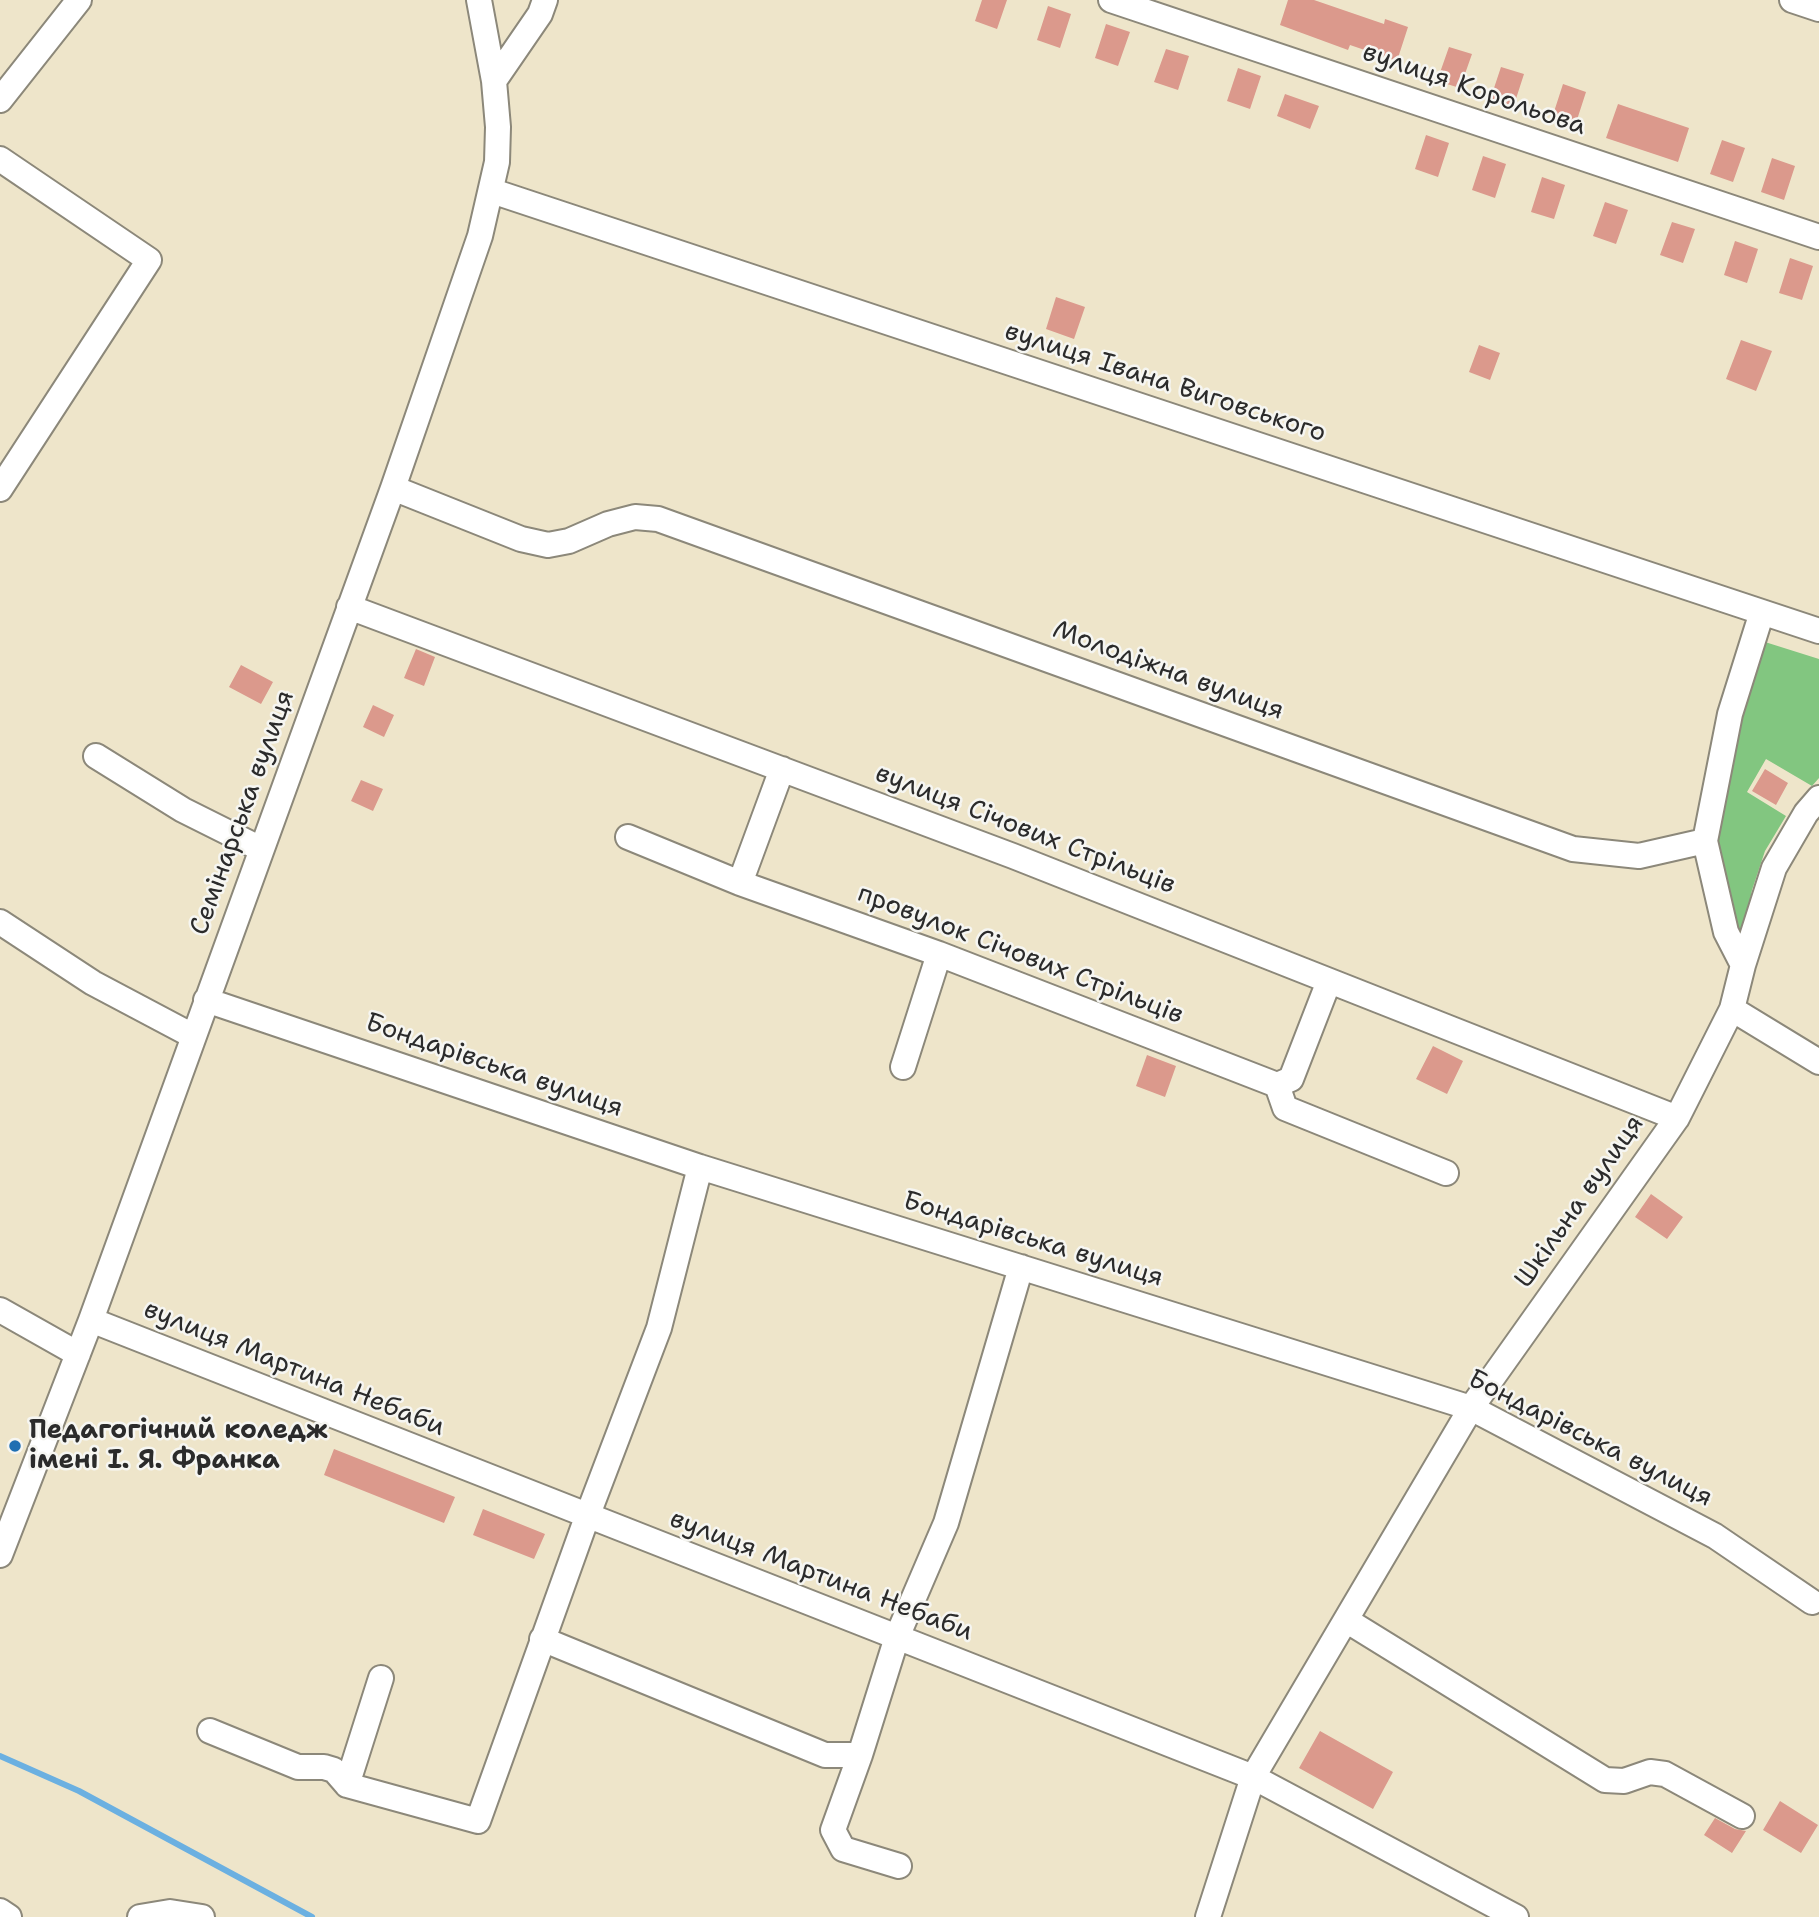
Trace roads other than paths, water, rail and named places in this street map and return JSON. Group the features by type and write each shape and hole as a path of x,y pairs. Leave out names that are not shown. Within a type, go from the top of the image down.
{"street":[{"path":"0,100 79,0"},
{"name":"Семінарська вулиця","path":"0,1555 78,1354 393,488 480,236 492,191 497,162 497,139 494,81 479,0"},
{"path":"494,81 540,14 545,0"},
{"name":"вулиця Корольова","path":"1111,0 1819,237"},
{"path":"1792,0 1819,9"},
{"path":"0,159 149,260 0,489"},
{"name":"вулиця Івана Виговського","path":"492,191 1819,631"},
{"name":"Молодіжна вулиця","path":"393,488 521,539 548,545 569,541 608,524 635,517 659,519 1573,849 1639,856 1705,841"},
{"name":"вулиця Січових Стрільців","path":"349,607 1013,856 1677,1118"},
{"path":"1743,965 1726,932 1705,841 1730,714 1762,612"},
{"path":"96,756 183,810 261,849"},
{"path":"740,883 782,769"},
{"name":"Шкільна вулиця","path":"1208,1917 1254,1777 1346,1620 1471,1408 1677,1118 1732,1009 1774,868 1806,813 1819,798"},
{"name":"провулок Січових Стрільців","path":"628,836 740,883 939,954 1277,1085"},
{"path":"0,922 93,983 192,1036"},
{"path":"903,1067 939,954"},
{"path":"1329,981 1291,1079 1277,1085 1285,1108 1446,1173"},
{"name":"Бондарівська вулиця","path":"206,1000 700,1167 1471,1408 1715,1535 1812,1602"},
{"path":"1732,1009 1819,1062"},
{"path":"210,1731 298,1767 324,1767 334,1770 347,1785 478,1821 542,1639 659,1328 700,1167"},
{"path":"899,1866 843,1849 833,1830 897,1637 946,1523 1021,1267"},
{"path":"0,1310 78,1354"},
{"name":"вулиця Мартина Небаби","path":"90,1320 1254,1777 1516,1917"},
{"path":"1346,1620 1605,1780 1623,1781 1650,1772 1665,1774 1742,1816"},
{"path":"542,1639 825,1755 860,1755"},
{"path":"347,1785 381,1678"},
{"path":"0,1912 9,1917"},
{"path":"141,1917 170,1912 202,1917"}],"waterway":[{"path":"0,1756 79,1791 312,1917"}],"place":[{"name":"Педагогічний коледж імені І. Я. Франка","path":"15,1446"}]}
